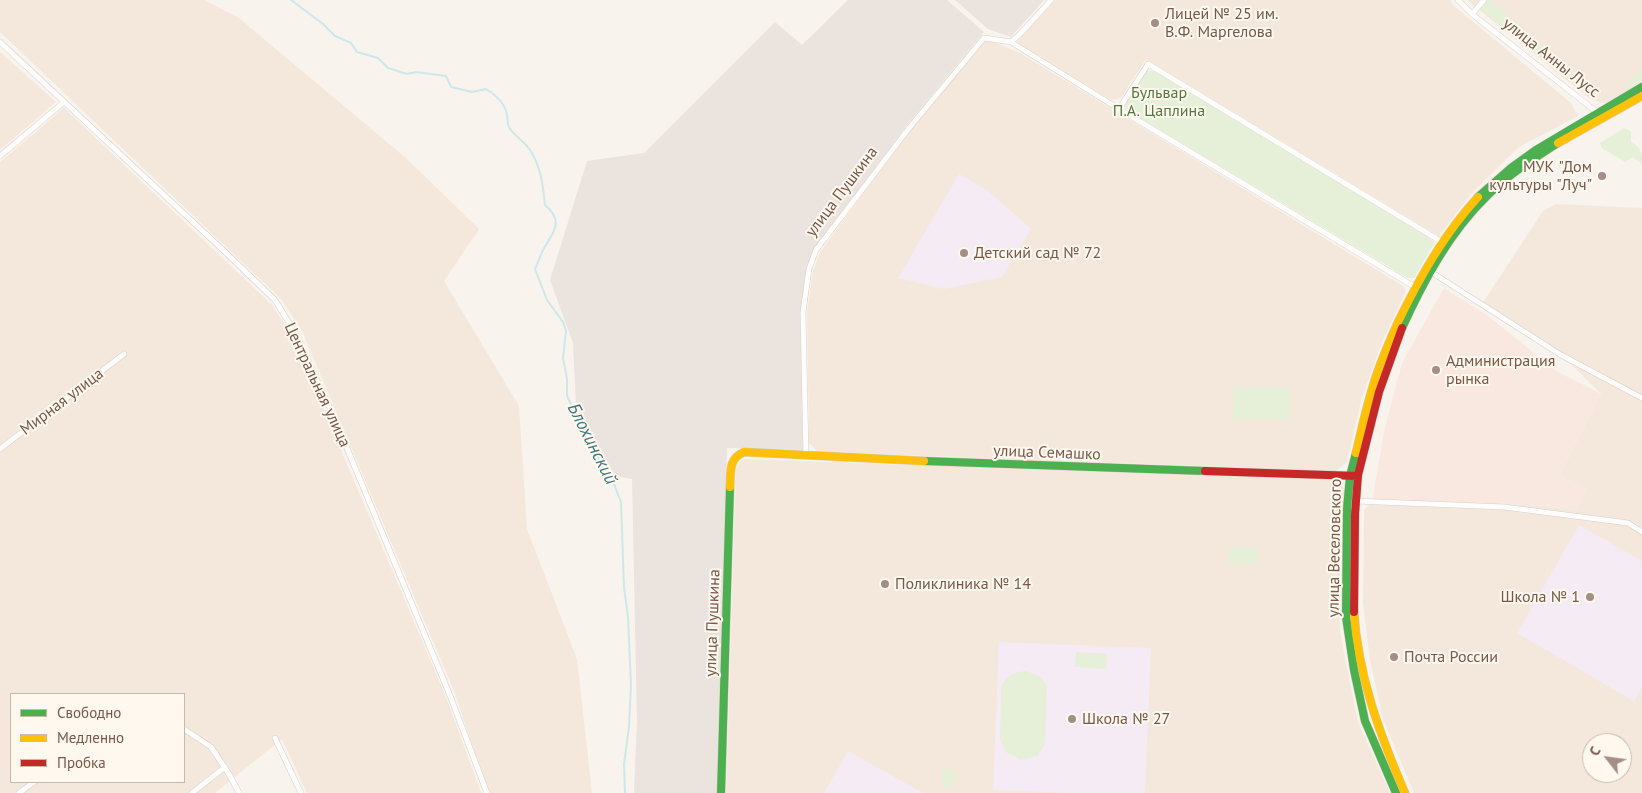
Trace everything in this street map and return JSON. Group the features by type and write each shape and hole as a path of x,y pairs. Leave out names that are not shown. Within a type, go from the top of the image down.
{"main road":[{"name":"улица Веселовского","path":"1600,116 1642,87"},
{"name":"улица Веселовского","path":"1396,793 1365,721 1354,670 1346,616 1347,509 1376,377 1395,326 1461,215 1478,197 1510,168 1536,150 1642,96"},
{"name":"улица Веселовского","path":"1418,289 1431,272 1445,244"},
{"name":"улица Семашко","path":"737,455 744,452 972,464 1354,476"},
{"name":"улица Пушкина","path":"721,793 732,463 737,455"},
{"name":"улица Веселовского","path":"1354,476 1354,615 1362,669 1374,718 1405,793"},
{"path":"1346,616 1354,615"}],"street":[{"path":"1051,0 1011,42 1118,109 1418,289"},
{"name":"улица Анны Лусс","path":"1458,0 1472,14 1600,116"},
{"path":"1472,14 1484,0"},
{"name":"улица Пушкина","path":"806,456 803,312 809,269 816,250 910,126 984,38 1011,42"},
{"name":"Центральная улица","path":"0,42 275,300 296,334 334,417 449,693 487,793"},
{"path":"1118,109 1148,64 1445,244"},
{"path":"0,156 64,102"},
{"path":"1431,272 1561,355 1642,398"},
{"name":"Мирная улица","path":"0,449 124,354"},
{"path":"1355,500 1504,507 1628,523 1642,532"},
{"path":"185,730 212,747 239,793"},
{"path":"275,738 301,793"},
{"path":"192,793 225,767"},
{"path":"19,793 33,783"}],"shaded area":[{"path":"0,0 204,0 239,18 407,159 479,229 444,281 519,406 527,529 577,659 592,793 487,793 455,693 302,331 281,299 0,32"},
{"path":"848,0 947,0 984,32 907,125 814,251 801,314 803,450 727,448 717,793 634,793 637,721 632,479 615,476 576,407 573,343 550,280 587,161 644,153 775,22 802,45"},
{"path":"955,0 1044,0 1011,37 988,29"},
{"path":"1055,0 1450,0 1454,6 1571,103 1578,116 1519,147 1471,194 1439,236 1146,59 1121,98 1111,100 1017,42"},
{"path":"1467,0 1642,0 1642,84 1612,102 1601,103 1588,97"},
{"path":"987,39 1020,53 1403,286 1406,291 1382,342 1362,397 1347,462 1336,471 818,452 809,443 807,314 813,271 820,252 908,133"},
{"path":"0,52 56,102 0,150"},
{"path":"64,108 272,305 292,335 446,697 481,793 307,793 282,739 215,793 0,793 0,162"},
{"name":"Детский сад № 72","path":"959,174 987,190 1031,229 1002,277 944,289 898,278"},
{"path":"1556,204 1642,208 1642,793 1414,793 1383,719 1370,660 1363,604 1364,510 1372,502 1527,505 1576,510 1560,474 1601,394 1572,365 1480,307 1543,211"},
{"path":"1444,288 1488,316 1558,372 1601,394 1560,474 1587,489 1576,510 1527,505 1372,502 1384,432 1402,363"},
{"path":"744,459 1331,480 1341,482 1344,491 1340,538 1340,632 1358,722 1390,793 726,793 736,466"},
{"name":"Школа № 1","path":"1579,525 1642,561 1642,688 1634,701 1517,633"},
{"name":"Школа № 27","path":"999,642 1151,648 1145,793 993,790"},
{"path":"848,751 923,793 824,793"}],"green space":[{"path":"1481,0 1491,0 1551,55 1542,59 1476,5"},
{"path":"1642,68 1642,80 1627,89 1625,86"},
{"name":"Бульвар П.А. Цаплина","path":"1147,71 1154,71 1431,239 1434,243 1414,278 1408,278 1127,110 1125,105"},
{"path":"1624,128 1631,131 1631,142 1640,151 1642,164 1633,157 1625,162 1602,148 1600,143"},
{"path":"1234,387 1291,388 1290,420 1233,419"},
{"path":"1229,547 1258,547 1258,564 1229,564"},
{"path":"1076,652 1107,654 1106,669 1075,667"},
{"path":"1026,671 1039,676 1047,686 1045,744 1037,756 1021,760 1007,753 1000,740 1001,688 1010,675"},
{"path":"942,769 956,769 955,786 942,786"}],"waterway":[{"name":"Блохинский","path":"291,0 323,24 335,36 351,43 357,52 378,58 388,68 407,74 416,72 446,76 451,87 472,92 486,89 490,91 502,103 506,111 509,127 528,147 537,163 545,205 555,217 556,222 535,269 547,300 563,322 566,331 563,358 567,379 567,396 591,445 614,484 621,502 624,587 628,617 631,685 629,727 624,764 625,793"}],"traffic: fast":[{"path":"1478,197 1511,168 1536,150 1642,87"},
{"path":"1402,328 1419,292 1449,241 1473,210 1503,181 1558,143"},
{"path":"1356,453 1350,476 1347,509 1346,617 1354,670 1365,721 1396,793"},
{"path":"924,461 1205,471"},
{"path":"721,793 730,487"}],"traffic: slow":[{"path":"1558,143 1642,96"},
{"path":"1356,453 1375,378 1398,322 1434,256 1454,226 1478,197"},
{"path":"730,487 731,466 735,458 744,452 924,461"},
{"path":"1354,612 1356,636 1365,682 1379,727 1405,793"}],"traffic: jam":[{"path":"1354,612 1355,514 1358,475 1379,392 1402,328"},
{"path":"1205,471 1358,476"}],"place":[{"name":"Лицей № 25 им. В.Ф. Маргелова","path":"1155,23"},
{"name":"МУК \"Дом культуры \"Луч\"","path":"1602,176"},
{"name":"Детский сад № 72","path":"964,253"},
{"name":"Администрация рынка","path":"1436,370"},
{"name":"Поликлиника № 14","path":"885,584"},
{"name":"Школа № 1","path":"1590,597"},
{"name":"Почта России","path":"1394,657"},
{"name":"Школа № 27","path":"1072,719"}]}
